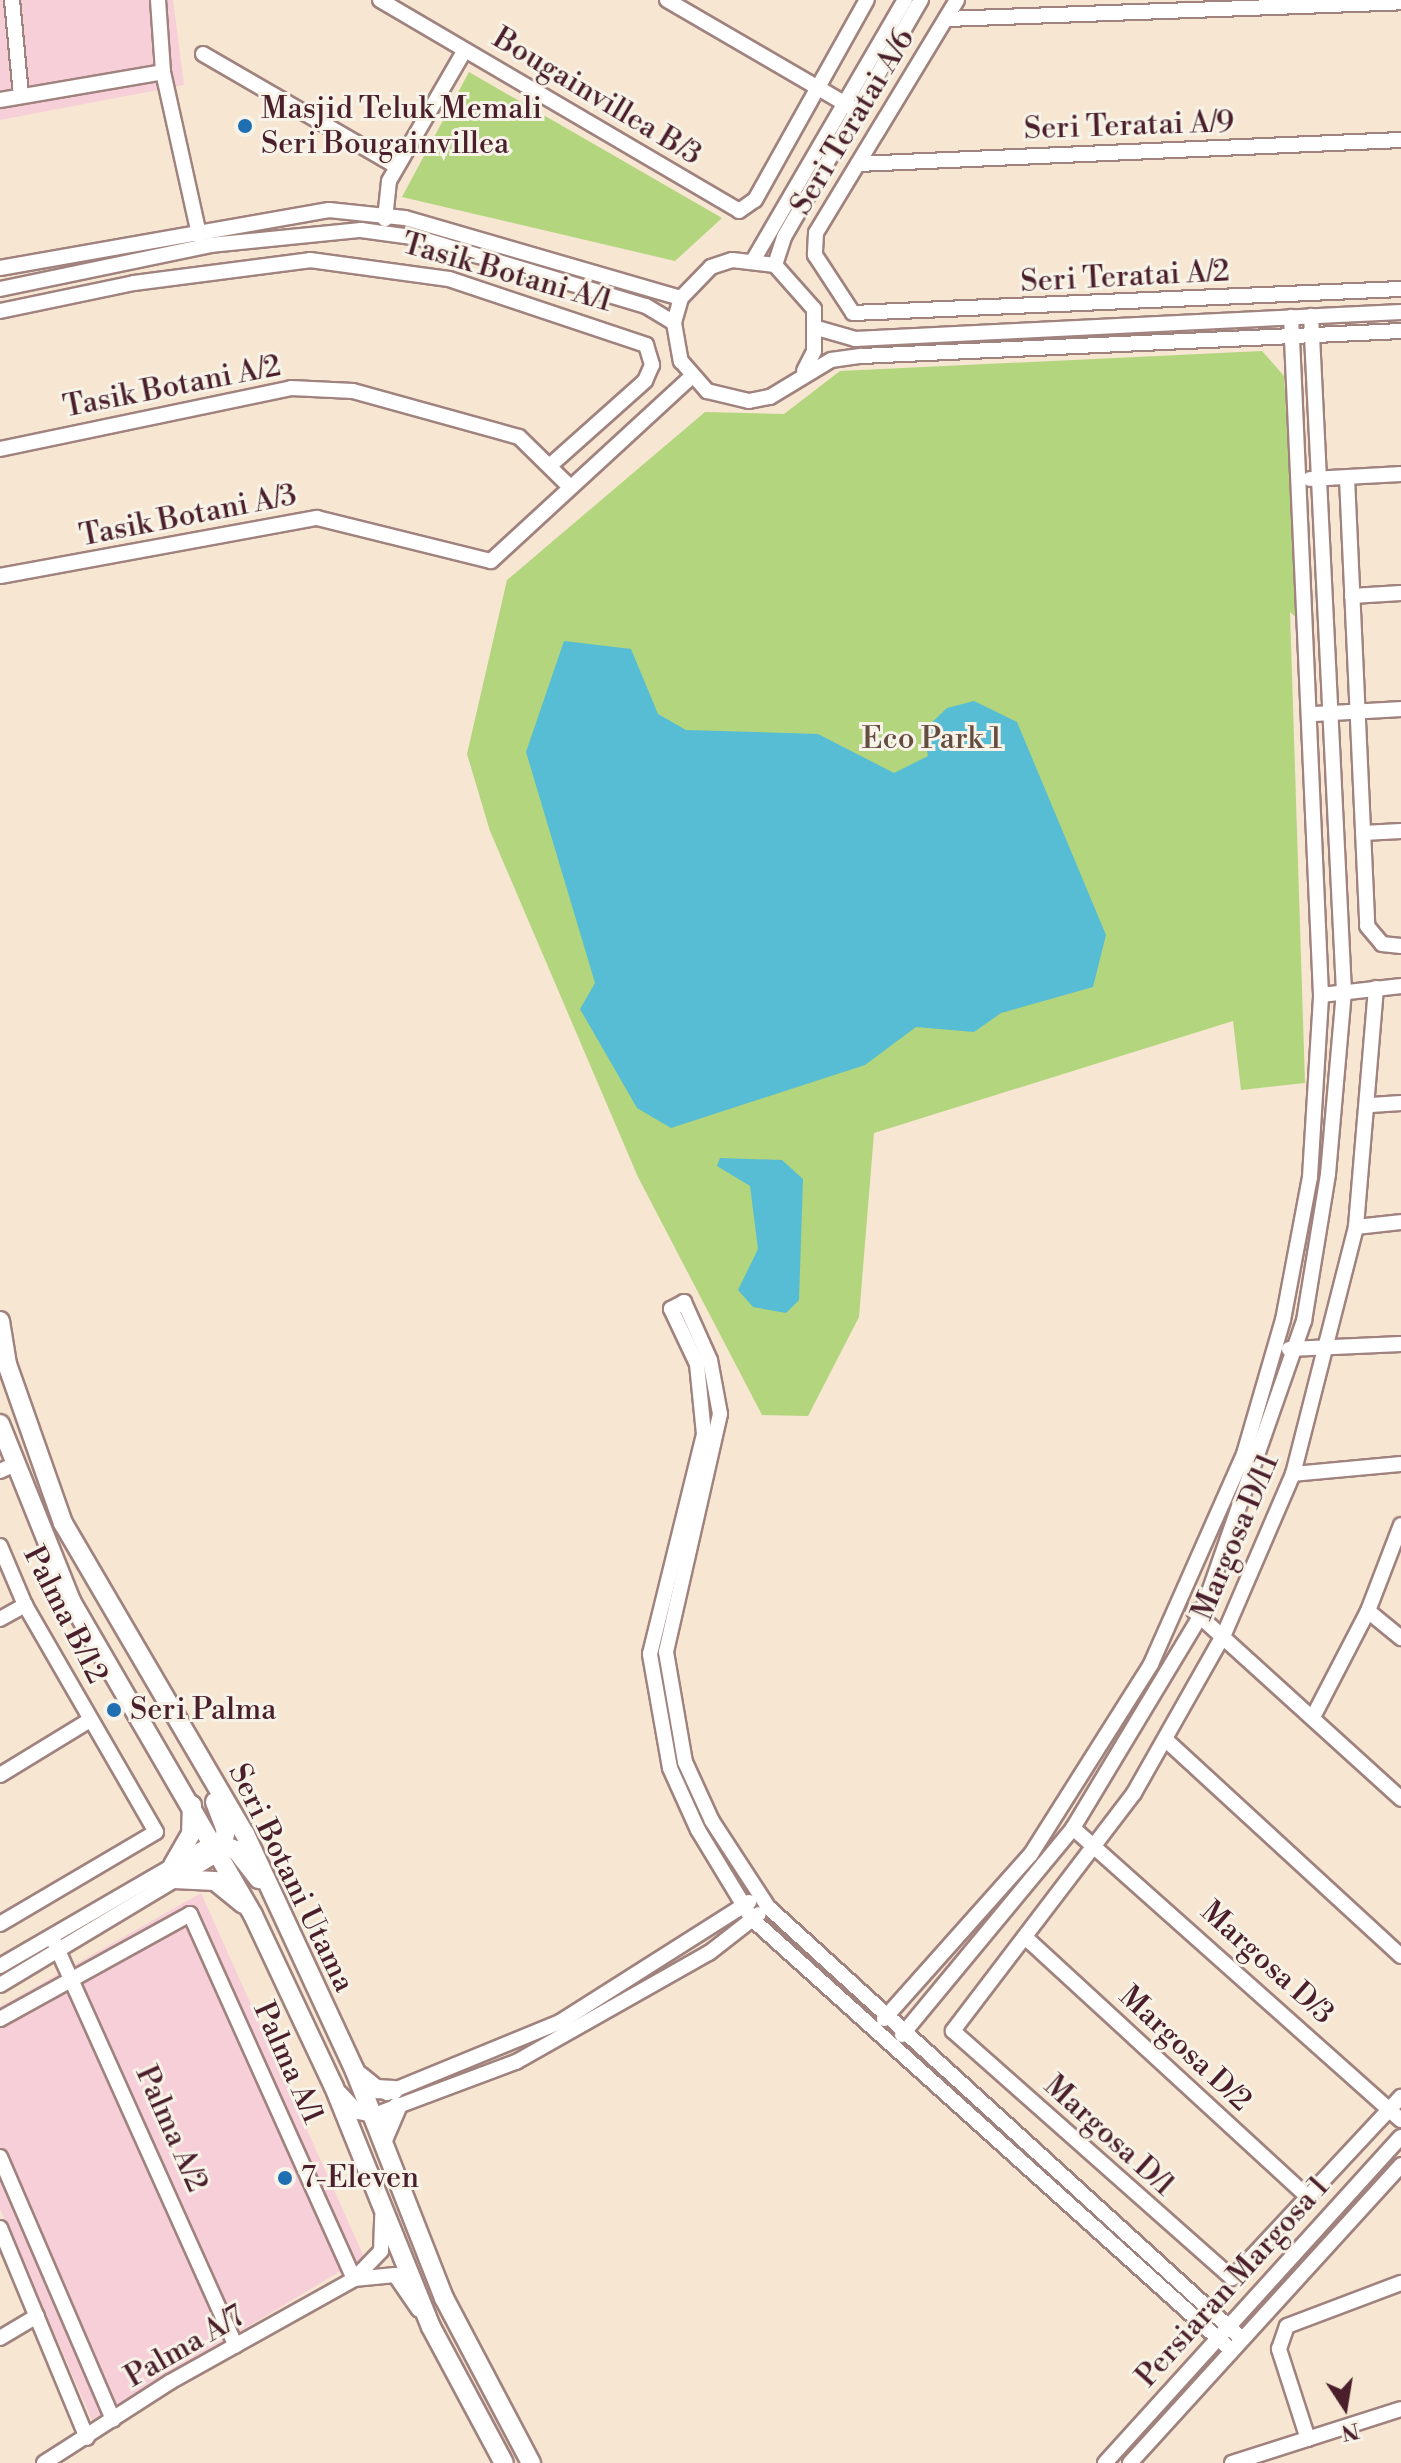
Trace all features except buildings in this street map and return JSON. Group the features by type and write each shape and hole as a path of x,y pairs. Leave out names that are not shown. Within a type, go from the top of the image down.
{"main road":[{"name":"Seri Botani Utama","path":"0,1321 7,1364 63,1523 257,1858 261,1881 355,2071 366,2109 383,2140 450,2312 531,2463"},
{"name":"Seri Botani Utama","path":"0,1424 7,1468 71,1601 220,1845 334,2087 431,2327 504,2463"},
{"path":"217,1785 213,1797 220,1845 261,1881"},
{"path":"192,1802 193,1827 174,1872 215,1881 253,1915"},
{"path":"355,2071 376,2089 395,2099 383,2140"}],"street":[{"path":"12,0 21,96"},
{"path":"158,0 163,72 194,228 210,245"},
{"name":"Bougainvillea B/3","path":"380,0 733,208 747,209 817,90"},
{"path":"667,0 850,107"},
{"path":"817,90 867,0"},
{"path":"775,265 905,0"},
{"path":"754,259 921,0"},
{"name":"Seri Teratai A/6","path":"853,313 812,247 957,0"},
{"path":"946,19 1401,2"},
{"path":"361,230 382,213 396,166 465,50"},
{"path":"203,54 396,166"},
{"path":"0,100 163,72"},
{"name":"Seri Teratai A/9","path":"858,164 1401,140"},
{"path":"0,268 194,228 329,210 382,213 681,298"},
{"path":"382,213 393,233"},
{"path":"184,250 194,228"},
{"path":"0,289 210,245 361,230 393,233 646,306 674,323"},
{"path":"804,371 817,328 805,291 775,265 754,259 711,267 681,298 674,323 691,377 707,391 749,401 779,392 804,371 861,356 1401,331"},
{"name":"Tasik Botani A/1","path":"0,311 149,280 310,260 383,264 449,279 646,345 652,365 645,381 552,464"},
{"name":"Seri Teratai A/2","path":"853,313 1401,289"},
{"path":"817,328 855,339 1401,312"},
{"path":"893,2044 1073,1828 1201,1615 1296,1351 1328,1174 1344,992 1335,713 1318,479 1311,316"},
{"path":"875,2028 1061,1815 1182,1604 1244,1454 1277,1345 1310,1177 1321,995 1313,714 1291,317"},
{"path":"569,486 691,377"},
{"name":"Tasik Botani A/2","path":"0,449 291,388 353,391 444,411 519,437 552,464 569,486"},
{"path":"1301,480 1401,474"},
{"path":"1347,478 1367,926 1396,946"},
{"name":"Tasik Botani A/3","path":"1,577 317,518 477,557 497,559 569,486"},
{"path":"1352,596 1401,593"},
{"path":"1313,714 1401,709"},
{"path":"1363,833 1401,831"},
{"path":"1321,995 1401,986"},
{"name":"Margosa D/11","path":"953,2031 1098,1844 1166,1740 1224,1634 1293,1474 1330,1349 1356,1227 1371,1105 1376,988"},
{"path":"1371,1105 1401,1103"},
{"path":"1356,1227 1401,1222"},
{"path":"1232,2351 742,1907 670,1768 662,1685 666,1652 720,1414 710,1360 685,1302 671,1309 697,1364 704,1434 650,1654 662,1685 685,1762 758,1894 768,1907 1212,2311 1232,2320 1242,2339"},
{"path":"1277,1345 1296,1351 1401,1344"},
{"path":"1293,1474 1401,1464"},
{"path":"1313,1717 1368,1611 1401,1525"},
{"name":"Palma B/12","path":"0,1546 25,1605 156,1832 0,1924"},
{"path":"1182,1604 1224,1634 1401,1799"},
{"path":"0,1619 25,1605"},
{"path":"1368,1611 1401,1638"},
{"path":"650,1654 666,1652"},
{"path":"0,1775 90,1720"},
{"path":"1166,1740 1401,1956"},
{"name":"Margosa D/3","path":"1073,1828 1098,1844 1396,2114"},
{"path":"0,1966 220,1845"},
{"path":"0,1985 60,1951 174,1872"},
{"path":"395,2099 560,2022 700,1938 758,1894"},
{"path":"354,2139 366,2109 568,2038 709,1953 768,1907"},
{"name":"Palma A/1","path":"73,1977 190,1914 354,2279"},
{"name":"Palma A/2","path":"52,1937 73,1977 236,2346"},
{"name":"Margosa D/2","path":"1025,1937 1310,2199"},
{"path":"700,1938 709,1953"},
{"path":"0,2019 73,1977"},
{"path":"560,2022 568,2038"},
{"name":"Margosa D/1","path":"953,2031 1232,2278 1310,2199"},
{"path":"334,2087 366,2109"},
{"path":"1310,2199 1396,2114 1401,2097"},
{"name":"Persiaran Margosa 1","path":"1105,2463 1401,2137"},
{"path":"0,2157 113,2420"},
{"name":"Persiaran Margosa 1","path":"1130,2463 1401,2165"},
{"name":"Palma A/7","path":"44,2463 236,2346 354,2279 384,2239 378,2197"},
{"path":"0,2228 87,2438"},
{"name":"Palma A/7","path":"354,2279 395,2275 431,2327"},
{"path":"1308,2439 1279,2349 1287,2326 1401,2283"},
{"path":"0,2338 37,2316"},
{"path":"1200,2324 1201,2355"},
{"path":"1232,2463 1401,2409"}],"shaded area":[{"path":"0,0 173,0 184,85 0,120"},
{"path":"201,1893 364,2257 92,2420 0,2209 0,2007"}],"green space":[{"path":"469,72 722,218 675,261 402,197"},
{"name":"Eco Park 1","path":"1262,351 1284,376 1297,618 1290,612 1305,1083 1241,1090 1233,1021 874,1133 859,1317 808,1416 762,1415 638,1177 490,831 467,754 507,580 705,412 784,414 840,371"}],"water":[{"path":"564,641 631,649 658,714 686,730 818,734 894,773 928,756 923,731 947,708 974,701 1017,722 1106,935 1093,987 1001,1013 974,1032 916,1027 865,1065 671,1128 637,1108 580,1009 595,983 526,752"},
{"path":"720,1158 782,1160 803,1179 799,1300 786,1313 753,1307 738,1290 758,1249 750,1186 717,1166"}],"place":[{"name":"Masjid Teluk Memali Seri Bougainvillea","path":"245,126"},
{"name":"Seri Palma","path":"114,1710"},
{"name":"7-Eleven","path":"285,2178"}]}
